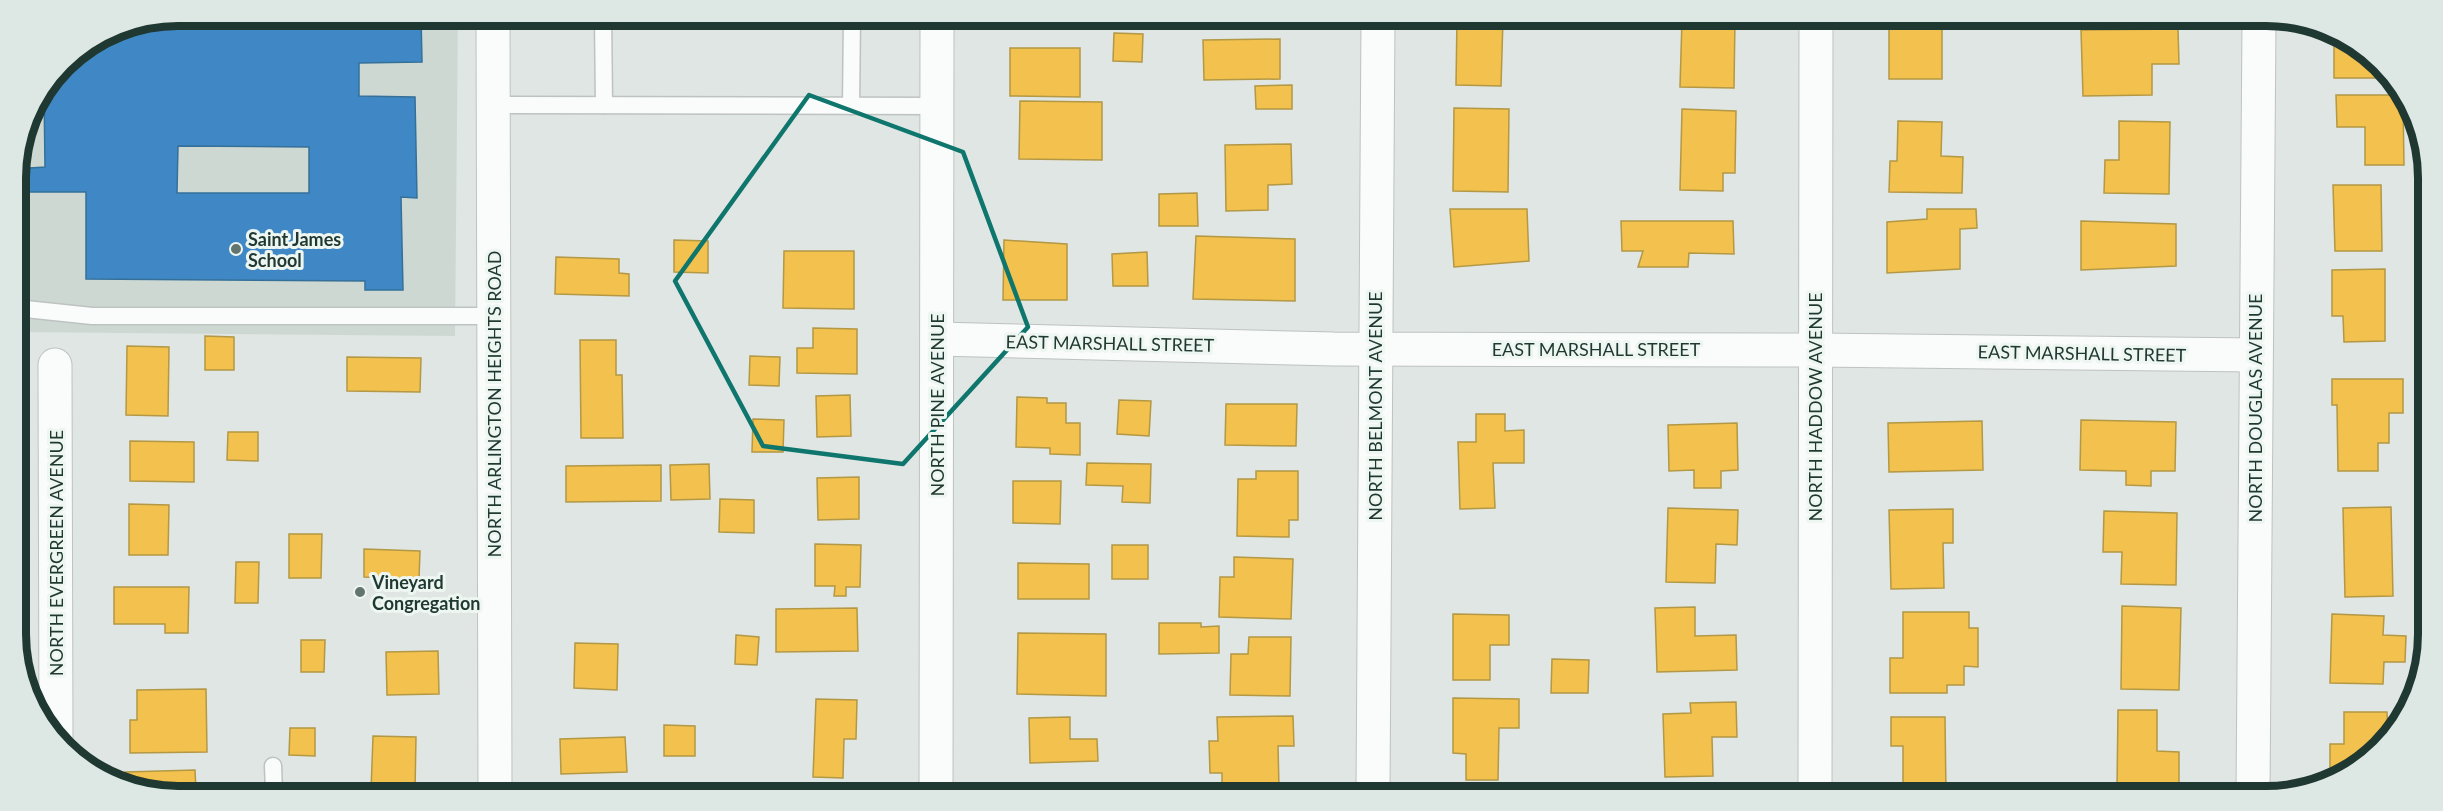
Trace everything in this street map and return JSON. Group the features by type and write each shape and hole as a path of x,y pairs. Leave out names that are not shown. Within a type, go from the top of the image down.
{"street":[{"name":"NORTH BELMONT AVENUE","path":"1373,785 1378,25"},
{"name":"NORTH HADDOW AVENUE","path":"1815,785 1816,25"},
{"name":"NORTH DOUGLAS AVENUE","path":"2253,785 2259,25"},
{"name":"NORTH ARLINGTON HEIGHTS ROAD","path":"494,26 495,786"},
{"name":"NORTH PINE AVENUE","path":"936,786 937,26"},
{"name":"EAST MARSHALL STREET","path":"937,339 1375,349 1815,350 2255,355"},
{"name":"NORTH EVERGREEN AVENUE","path":"55,365 56,725"}],"lane":[{"path":"603,26 604,105"},
{"path":"851,106 852,26"},
{"path":"494,105 937,106"},
{"path":"26,310 92,316 494,316"},
{"path":"273,766 274,786"}],"highlighted area":[{"path":"809,95 963,152 1028,327 903,464 763,446 675,281"}],"shaded area":[{"name":"Saint James School","path":"168,26 458,26 455,336 26,332 26,168 28,148 37,119 46,101 70,70 93,51 110,41 148,28"}],"building: Homes":[{"path":"1457,25 1503,25 1501,86 1456,85"},
{"path":"1682,25 1735,25 1734,88 1680,87"},
{"path":"1889,25 1942,25 1942,79 1889,79"},
{"path":"1159,26 1197,26 1197,28"},
{"path":"2178,29 2179,64 2152,64 2152,95 2083,96 2081,30"},
{"path":"1114,33 1143,34 1142,62 1113,61"},
{"path":"1280,39 1280,79 1204,80 1203,40"},
{"path":"2334,42 2358,57 2380,78 2334,78"},
{"path":"1010,48 1080,48 1080,97 1010,96"},
{"path":"1292,85 1292,109 1256,109 1255,86"},
{"path":"2336,95 2393,95 2403,113 2404,165 2365,165 2365,127 2337,127"},
{"path":"1020,101 1102,102 1102,160 1019,159"},
{"path":"1454,108 1509,109 1508,192 1453,191"},
{"path":"1682,109 1736,111 1735,173 1723,173 1723,191 1680,190"},
{"path":"1898,121 1942,122 1941,156 1963,157 1962,193 1889,192 1890,161 1897,161"},
{"path":"2119,121 2170,122 2169,194 2104,193 2105,160 2119,160"},
{"path":"1291,144 1292,184 1268,185 1268,210 1226,211 1225,145"},
{"path":"2333,185 2381,185 2382,251 2335,251"},
{"path":"1197,193 1198,226 1159,226 1159,194"},
{"path":"1450,209 1527,209 1529,261 1454,267"},
{"path":"1927,209 1976,209 1977,228 1960,229 1960,269 1887,273 1887,222 1927,219"},
{"path":"1621,221 1733,221 1734,254 1689,253 1688,267 1638,267 1643,251 1622,251"},
{"path":"2081,221 2176,224 2176,266 2081,270"},
{"path":"1196,236 1295,239 1295,301 1193,299"},
{"path":"674,240 708,241 708,273 674,272"},
{"path":"1004,240 1067,244 1067,300 1003,300"},
{"path":"784,251 854,251 854,309 783,308"},
{"path":"1147,252 1148,286 1113,286 1112,254"},
{"path":"556,257 619,259 619,273 629,274 629,296 555,294"},
{"path":"2385,269 2385,341 2344,342 2343,316 2332,316 2332,270"},
{"path":"813,328 857,329 857,374 797,373 797,348 813,348"},
{"path":"205,336 234,337 234,370 205,370"},
{"path":"580,340 616,340 616,375 622,375 623,438 581,438"},
{"path":"127,346 169,347 168,416 126,415"},
{"path":"750,356 780,357 779,386 749,385"},
{"path":"347,357 421,358 420,392 347,391"},
{"path":"2332,379 2403,379 2403,413 2389,413 2389,443 2378,443 2378,471 2338,471 2337,405 2332,405"},
{"path":"850,395 851,436 817,437 816,396"},
{"path":"1017,397 1047,398 1047,403 1066,403 1066,423 1080,423 1080,455 1050,454 1050,448 1016,447"},
{"path":"1119,400 1151,401 1149,436 1117,434"},
{"path":"1226,404 1297,404 1296,446 1225,445"},
{"path":"1476,414 1505,414 1505,431 1524,430 1524,463 1493,463 1495,508 1460,509 1458,442 1476,442"},
{"path":"753,419 784,420 783,452 752,452"},
{"path":"2081,420 2176,422 2175,471 2151,471 2151,486 2126,485 2126,471 2080,470"},
{"path":"1982,421 1983,470 1889,472 1888,423"},
{"path":"1737,423 1738,470 1721,471 1721,488 1694,488 1694,470 1669,471 1668,425"},
{"path":"228,432 258,432 258,461 227,460"},
{"path":"130,441 194,442 194,482 130,481"},
{"path":"1087,463 1151,464 1150,503 1122,502 1123,486 1086,485"},
{"path":"709,464 710,499 671,500 670,465"},
{"path":"661,465 661,501 566,502 566,466"},
{"path":"1256,471 1298,471 1298,520 1289,520 1289,537 1237,536 1238,479 1256,479"},
{"path":"859,477 859,519 818,520 817,478"},
{"path":"1013,481 1061,481 1060,524 1013,523"},
{"path":"720,499 754,500 754,533 719,532"},
{"path":"129,504 169,505 168,555 129,555"},
{"path":"2391,507 2393,596 2345,597 2343,508"},
{"path":"1668,508 1738,510 1737,545 1716,544 1715,583 1666,582"},
{"path":"1953,509 1953,543 1943,543 1944,588 1891,589 1889,510"},
{"path":"2104,511 2177,513 2176,585 2121,584 2122,552 2103,552"},
{"path":"289,534 322,534 321,578 289,578"},
{"path":"815,544 861,545 860,587 846,587 846,596 834,596 835,586 815,586"},
{"path":"1112,545 1148,545 1148,579 1112,579"},
{"path":"364,549 420,551 419,579 364,577"},
{"path":"1234,557 1293,559 1291,619 1219,617 1220,577 1234,577"},
{"path":"236,562 259,562 258,603 235,603"},
{"path":"1018,563 1089,564 1089,599 1018,599"},
{"path":"114,587 189,587 188,633 165,633 165,624 114,624"},
{"path":"2122,606 2181,608 2179,690 2121,689"},
{"path":"1695,607 1695,636 1736,635 1737,670 1657,672 1655,608"},
{"path":"857,608 858,651 776,652 776,609"},
{"path":"1903,612 1969,612 1969,628 1978,628 1978,667 1964,666 1964,685 1947,685 1947,693 1890,693 1890,658 1903,658"},
{"path":"1453,614 1509,615 1509,645 1490,645 1490,680 1453,680"},
{"path":"2332,614 2384,616 2383,635 2406,636 2405,662 2384,662 2383,684 2330,683"},
{"path":"1159,623 1201,623 1201,627 1219,626 1219,653 1159,654"},
{"path":"1018,633 1106,634 1106,696 1017,694"},
{"path":"736,635 759,637 757,665 735,664"},
{"path":"1249,637 1291,637 1290,696 1230,695 1231,654 1248,654"},
{"path":"301,640 325,640 324,672 301,672"},
{"path":"575,643 618,644 617,690 574,688"},
{"path":"438,651 439,694 387,695 386,652"},
{"path":"1552,659 1589,660 1588,693 1551,693"},
{"path":"206,689 207,752 130,753 130,720 137,720 137,690"},
{"path":"1453,698 1519,699 1519,728 1499,728 1498,780 1466,780 1466,754 1453,753"},
{"path":"816,699 857,700 856,739 844,739 843,778 813,777"},
{"path":"1736,702 1737,737 1712,737 1713,776 1665,777 1663,714 1691,713 1690,703"},
{"path":"2118,710 2157,710 2157,751 2179,752 2179,785 2117,785"},
{"path":"2344,712 2387,712 2387,724 2373,741 2358,754 2330,771 2330,744 2344,744"},
{"path":"1293,716 1294,746 1278,746 1279,785 1222,786 1222,773 1210,773 1209,741 1218,741 1217,717"},
{"path":"1070,717 1070,739 1097,739 1098,761 1030,763 1029,718"},
{"path":"1891,717 1945,717 1946,785 1903,785 1903,746 1891,746"},
{"path":"664,725 695,726 695,756 664,756"},
{"path":"290,728 315,728 315,756 289,755"},
{"path":"373,736 416,737 415,786 371,786"},
{"path":"625,737 627,772 561,774 560,739"},
{"path":"195,770 196,786 158,784 129,777 125,776 125,772"}],"building: Schools":[{"path":"168,26 421,26 422,62 359,63 359,96 415,97 417,198 401,197 403,290 365,290 365,281 86,279 86,192 26,192 26,168 45,167 44,104 57,85 77,63 110,41 148,28","holes":["178,146 309,147 309,193 177,193"]}],"place":[{"name":"Saint James School","path":"236,249"},
{"name":"Vineyard Congregation","path":"360,592"}]}
